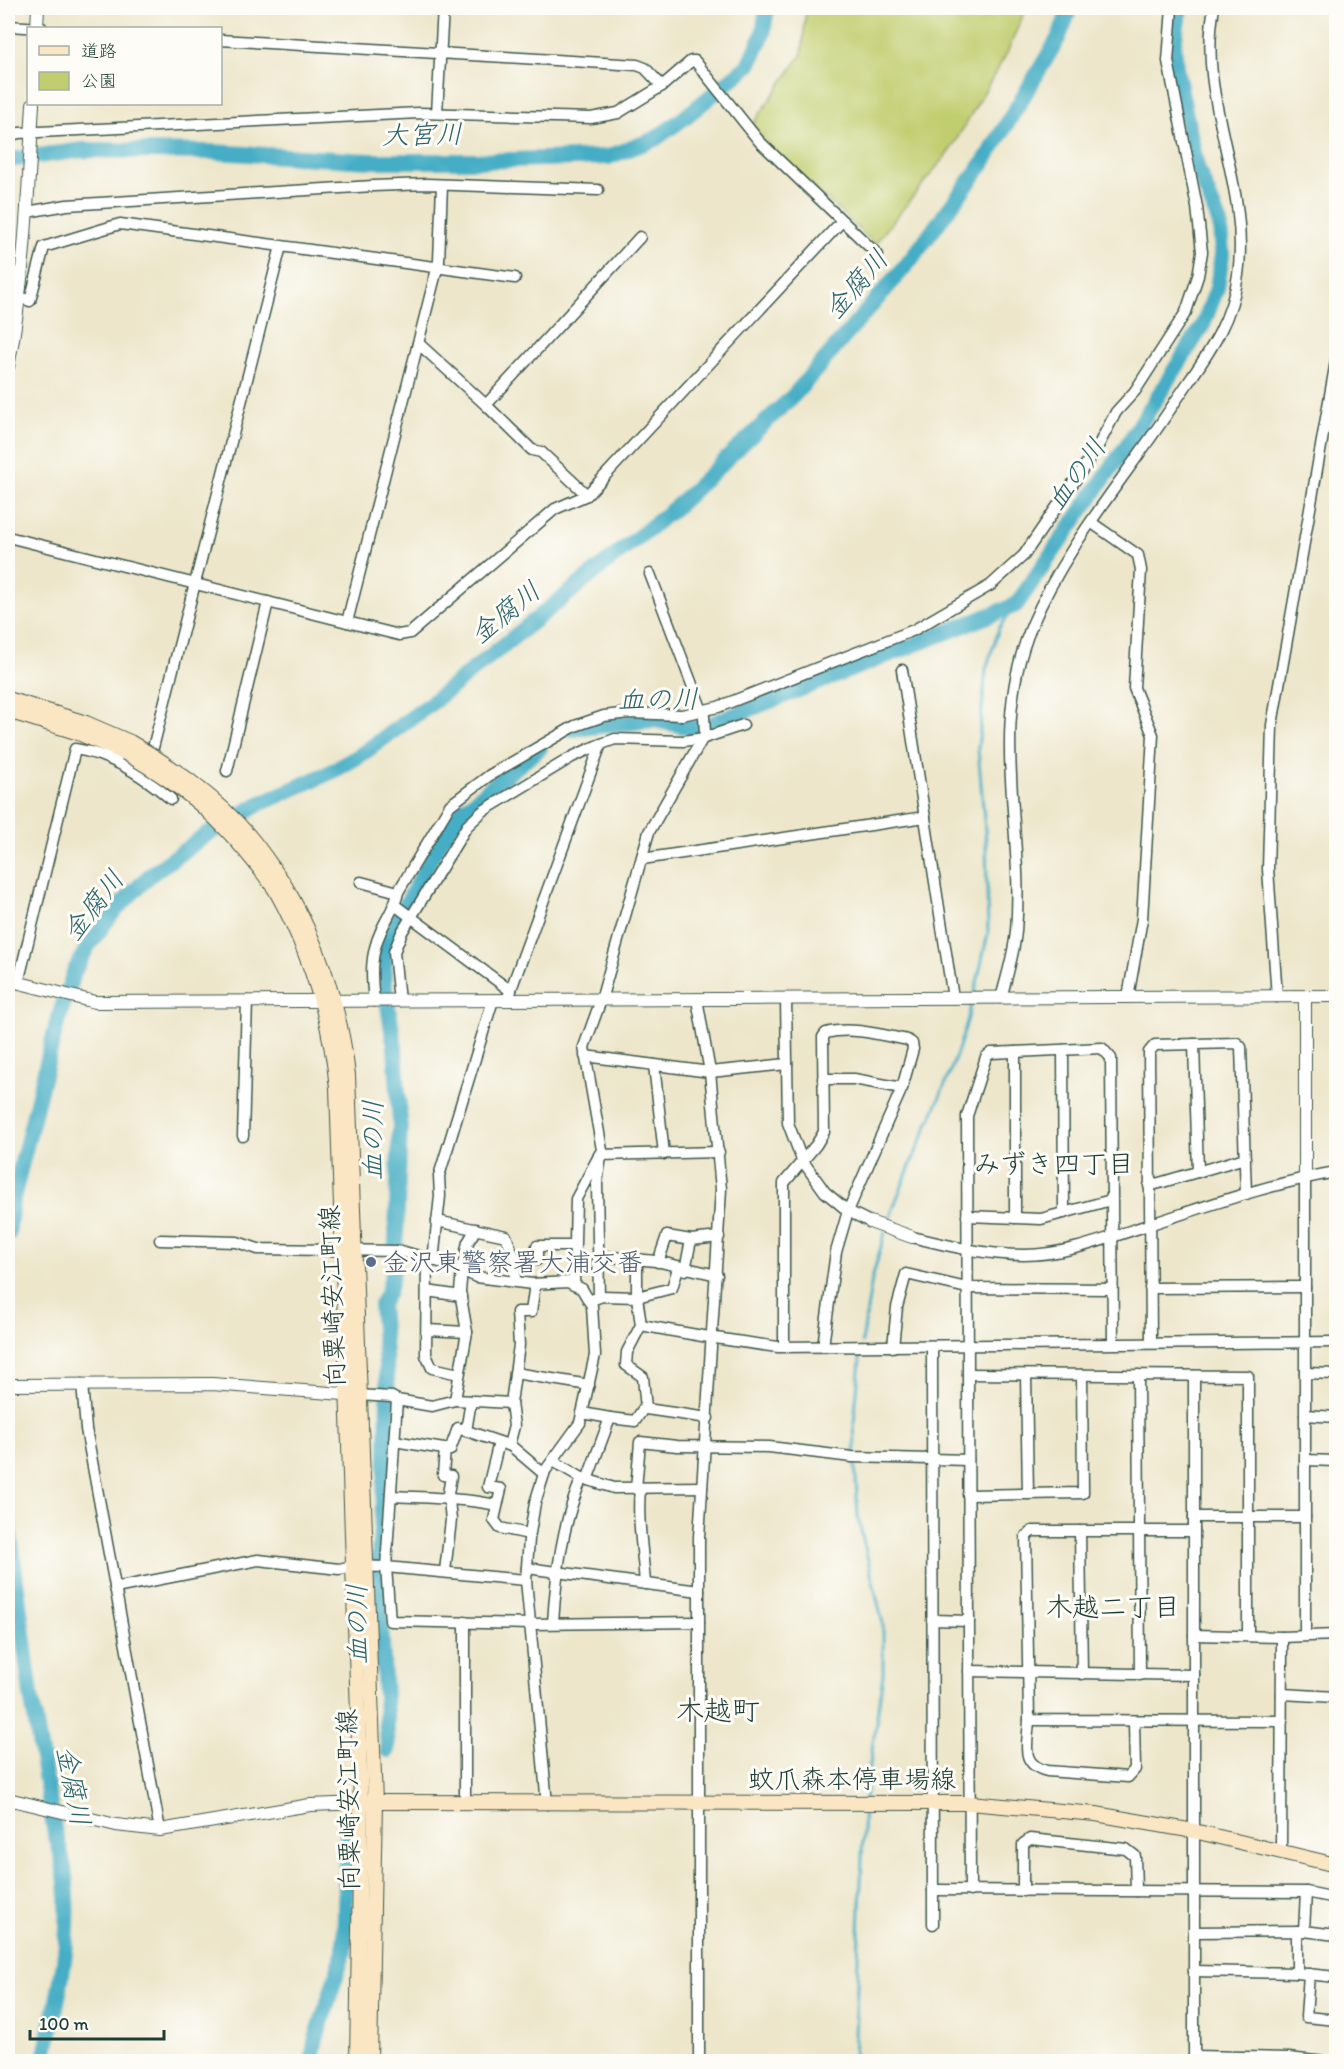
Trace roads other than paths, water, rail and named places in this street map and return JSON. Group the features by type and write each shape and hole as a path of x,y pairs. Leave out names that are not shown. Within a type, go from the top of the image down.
{"main road":[{"name":"向粟崎安江町線","path":"8,699 86,723 128,748 178,771 225,809 250,837 312,936 330,1003 348,1075 348,1250 368,1802 370,2061"},
{"name":"向粟崎安江町線","path":"8,711 128,748"},
{"name":"向粟崎安江町線","path":"357,2061 368,1802"},
{"name":"蚊爪森本停車場線","path":"368,1802 969,1803 1096,1814 1194,1830 1336,1865"}],"street":[{"path":"37,27 38,8"},
{"path":"437,113 443,8"},
{"path":"374,1001 372,953 382,929 396,906 398,892 450,805 490,775 574,726 604,716 629,713 703,713 914,630 991,585 1024,555 1097,448 1116,412 1135,391 1185,312 1198,276 1202,252 1197,207 1168,61 1172,8"},
{"path":"1000,998 1012,963 1016,920 1009,712 1030,629 1060,569 1221,335 1232,304 1238,275 1240,235 1234,185 1209,66 1209,31 1214,8"},
{"path":"8,26 27,27"},
{"path":"222,40 637,65 645,68 662,86"},
{"path":"8,136 437,113 591,118 618,113 662,86 691,61 695,61 759,141 878,255"},
{"path":"8,367 20,299 33,105"},
{"path":"27,211 68,205 373,186 442,185 598,190"},
{"path":"348,622 437,267 442,185"},
{"path":"8,537 399,635 410,633 555,509 587,495 842,221"},
{"path":"8,269 11,270 10,294 20,299 30,300 44,247 120,224 515,278"},
{"path":"486,405 639,237"},
{"path":"145,779 281,246"},
{"path":"418,343 532,450 541,452 587,495"},
{"path":"1277,997 1268,869 1272,725 1336,361"},
{"path":"1092,523 1138,555 1141,570 1134,688 1153,735 1142,919 1128,997"},
{"path":"574,1285 573,1246 576,1199 602,1150 584,1047 601,1000 649,832 705,736 703,713 650,574"},
{"path":"227,771 268,602"},
{"path":"902,670 925,817 958,998"},
{"path":"399,1001 394,952 412,916 467,826 483,811 552,769 615,739 683,741 743,725"},
{"path":"509,996 601,744"},
{"path":"171,799 126,767 89,751 75,749 13,981 95,1002 330,1003 493,1000 509,996 601,1000 1336,996"},
{"path":"642,859 925,817"},
{"path":"362,882 398,892"},
{"path":"396,906 412,916 509,996"},
{"path":"1305,997 1305,1635"},
{"path":"697,999 710,1072 721,1190 702,1487 699,1591 699,2061"},
{"path":"786,999 788,1123 802,1160 825,1192 848,1211 870,1222 912,1237 967,1251 1025,1255 1069,1250 1246,1194 1305,1177 1336,1172"},
{"path":"459,1374 432,1368 426,1355 427,1291 437,1221 440,1176 493,1000"},
{"path":"243,1136 247,1001"},
{"path":"784,1346 784,1183 824,1132 823,1037 826,1033 868,1033 912,1043 913,1049 902,1088 848,1211 836,1252 823,1346"},
{"path":"1151,1343 1149,1052 1155,1045 1237,1043 1241,1047 1246,1194"},
{"path":"1194,1044 1198,1172"},
{"path":"970,1891 967,1116 986,1057 991,1053 1102,1048 1111,1058 1113,1343"},
{"path":"1063,1050 1064,1213"},
{"path":"1015,1052 1015,1218"},
{"path":"585,1056 710,1072 787,1064"},
{"path":"654,1065 664,1154"},
{"path":"824,1079 854,1079 902,1088"},
{"path":"600,1155 719,1152"},
{"path":"547,1804 526,1580 530,1534 544,1474 580,1423 593,1372 596,1335 594,1299 600,1256 597,1184 600,1155"},
{"path":"1149,1186 1245,1158"},
{"path":"967,1216 1041,1219 1111,1200"},
{"path":"437,1221 506,1236 515,1259 516,1281"},
{"path":"455,1400 467,1332 460,1296 462,1269 468,1242 476,1229"},
{"path":"658,1262 667,1236 691,1240 719,1237"},
{"path":"160,1240 237,1242 258,1249 395,1251 462,1269 476,1277 535,1284 568,1282 582,1289 594,1299 637,1297 672,1288 691,1240"},
{"path":"515,1259 537,1260 537,1246 573,1246"},
{"path":"600,1256 658,1262 681,1269 717,1275"},
{"path":"637,1260 637,1297 641,1325 627,1352 626,1365 643,1377 645,1406 635,1421 640,1442 637,1519 642,1539 645,1584"},
{"path":"893,1347 897,1307 906,1274 968,1288 1112,1290"},
{"path":"530,1534 500,1528 494,1520 501,1489 489,1487 504,1443 514,1426 511,1403 519,1345 517,1312 531,1312 535,1284"},
{"path":"1150,1288 1305,1287"},
{"path":"427,1291 460,1296"},
{"path":"641,1325 693,1333 713,1340 784,1346 968,1347 1336,1341"},
{"path":"427,1330 467,1332"},
{"path":"932,1347 933,1924"},
{"path":"515,1373 589,1385"},
{"path":"1305,1373 1336,1374"},
{"path":"968,1374 1248,1376 1248,1636"},
{"path":"1026,1375 1028,1494"},
{"path":"968,1495 1083,1492 1082,1375"},
{"path":"1138,1376 1140,1675"},
{"path":"1194,1376 1194,2059 1325,2061"},
{"path":"82,1384 86,1429 160,1830"},
{"path":"8,1385 212,1384 391,1398 432,1406 455,1400 511,1403"},
{"path":"391,1398 394,1441 386,1567 390,1621 531,1624 699,1622"},
{"path":"466,1431 471,1401"},
{"path":"645,1406 646,1409 667,1414 708,1418"},
{"path":"582,1413 635,1421"},
{"path":"1305,1415 1336,1417"},
{"path":"552,1623 556,1572 574,1496 584,1479 610,1418"},
{"path":"394,1441 450,1450 458,1428 504,1443 544,1474"},
{"path":"640,1442 677,1446 706,1444 769,1447 852,1457 968,1460"},
{"path":"445,1449 443,1475 451,1476 448,1500 451,1520 446,1571"},
{"path":"1305,1460 1336,1461"},
{"path":"553,1461 584,1479 614,1488 702,1487"},
{"path":"391,1496 448,1500 460,1498 497,1505"},
{"path":"1194,1517 1305,1517"},
{"path":"1134,1722 1135,1769 1128,1777 1047,1771 1035,1768 1027,1758 1029,1720 1026,1536 1032,1531 1194,1531"},
{"path":"1080,1531 1082,1674"},
{"path":"115,1588 258,1560 339,1569 361,1566 446,1571 526,1580"},
{"path":"527,1568 699,1591"},
{"path":"932,1620 969,1621"},
{"path":"465,1622 465,1803"},
{"path":"1194,1635 1282,1637 1336,1635"},
{"path":"1281,1852 1282,1637"},
{"path":"969,1671 1194,1675"},
{"path":"1282,1694 1336,1697"},
{"path":"1029,1720 1282,1721"},
{"path":"8,1799 116,1826 160,1830 310,1805 368,1802"},
{"path":"1023,1891 1023,1844 1030,1839 1126,1849 1135,1856 1136,1891"},
{"path":"933,1890 1306,1892 1336,1898"},
{"path":"1298,1972 1306,1892"},
{"path":"1194,1932 1301,1931 1336,1935"},
{"path":"1194,1971 1298,1972 1336,1977"},
{"path":"1309,1974 1306,2017 1336,2020"}],"waterway":[{"name":"大宮川","path":"8,160 83,150 213,152 370,161 608,157 655,139 749,65 763,34 767,8"},
{"name":"金腐川","path":"8,1234 12,1202 57,1023 74,972 88,946 112,914 150,875 206,835 259,804 331,772 359,756 429,705 676,507 794,395 909,262 984,162 1059,37 1070,8"},
{"name":"血の川","path":"572,729 654,720 693,728 714,723 1016,605 1125,448 1203,325 1217,288 1222,255 1220,224 1197,167 1176,68 1174,43 1180,8"},
{"path":"974,996 988,933 986,842 978,749 986,669 999,628 1016,605"},
{"name":"血の川","path":"388,1750 379,1559 387,1456 388,1390 381,1305 388,1292 395,1263 400,1123 395,1048 385,988 384,952 389,936 441,840 462,811 540,748"},
{"path":"887,1226 955,1060 972,1002"},
{"path":"862,1342 872,1279 885,1232"},
{"path":"855,1453 854,1423 861,1349"},
{"path":"855,1460 858,1518 883,1624 883,1674 865,1799"},
{"name":"金腐川","path":"8,1519 31,1695 67,1890 66,1948 62,1977 43,2062"},
{"path":"854,2062 864,1806"},
{"name":"血の川","path":"312,2062 315,2042 344,1951 347,1830"}],"place":[{"name":"金沢東警察署大浦交番","path":"371,1262"}],"district":[{"name":"みずき四丁目","path":"1054,1163"},
{"name":"木越二丁目","path":"1113,1606"},
{"name":"木越町","path":"718,1710"}]}
